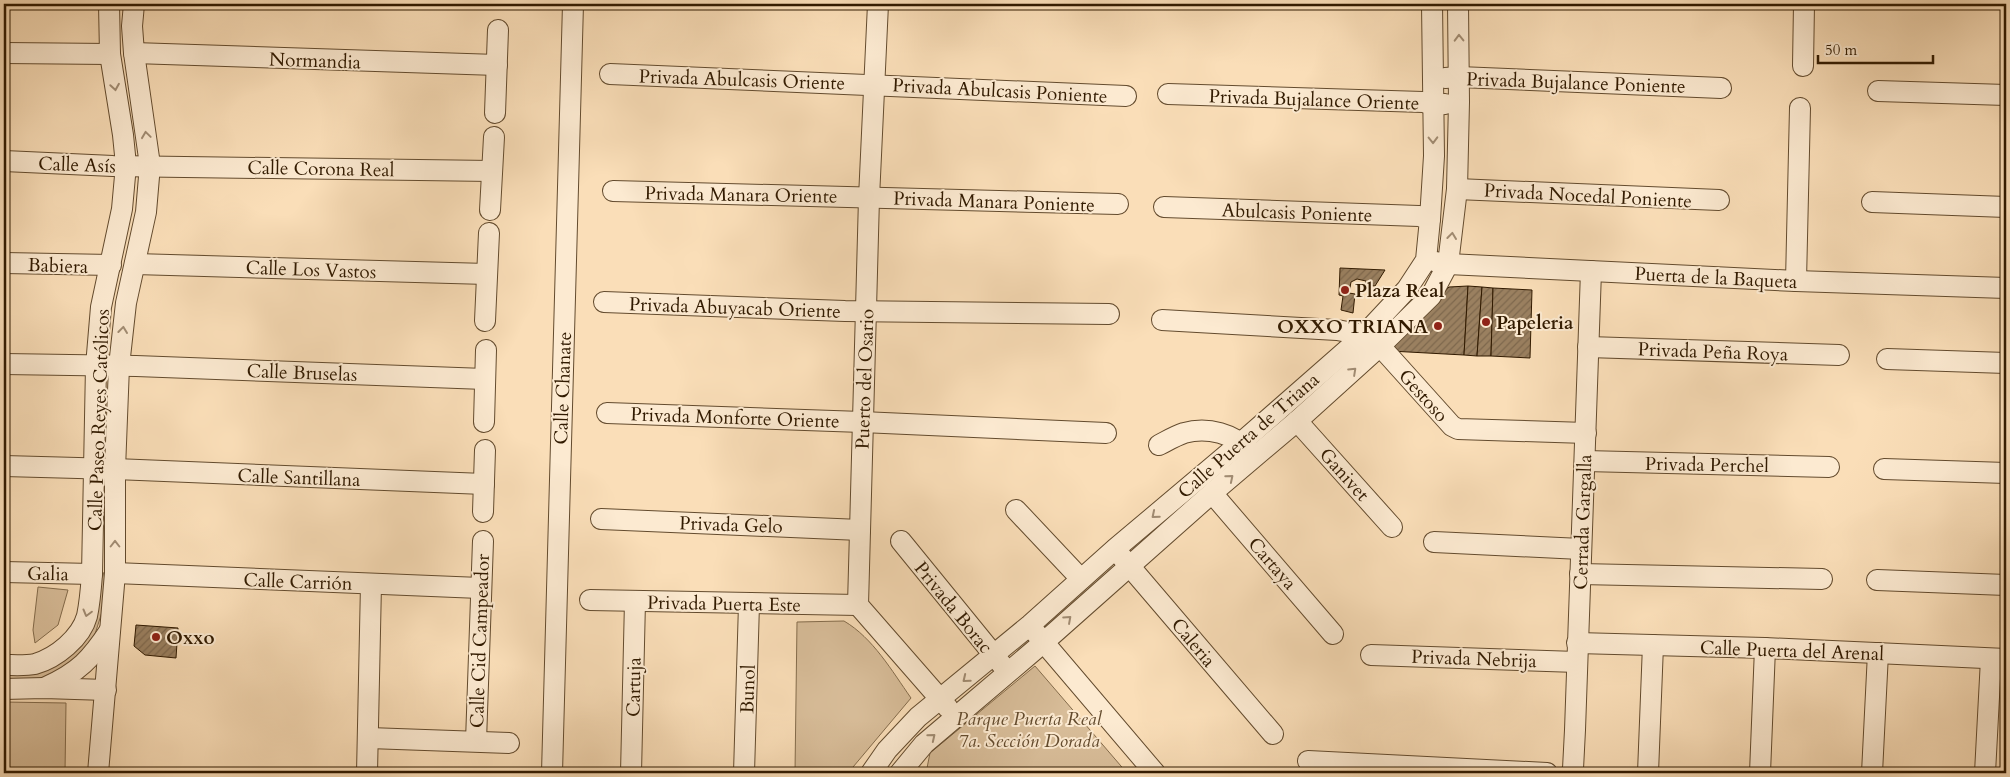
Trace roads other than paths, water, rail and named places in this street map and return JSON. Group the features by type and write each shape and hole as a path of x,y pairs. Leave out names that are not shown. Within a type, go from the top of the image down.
{"street":[{"name":"Calle Paseo Reyes Católicos","path":"4,665 35,664 59,652 75,637 86,618 92,574 96,366 101,307 122,209 126,166 110,54 109,4"},
{"name":"Calle Paseo Reyes Católicos","path":"98,773 112,628 115,573 115,469 119,366 126,303 146,212 150,165 134,52 132,26 134,4"},
{"name":"Calle Chanate","path":"552,773 573,4"},
{"name":"Puerto del Osario","path":"858,605 869,198 878,4"},
{"name":"Calle Puerta de Triana","path":"900,773 913,765 924,744 1297,421 1372,340 1426,260 1434,156 1432,4"},
{"name":"Calle Puerta de Triana","path":"877,771 903,732 940,699 994,656 1115,549 1242,442 1430,296 1448,264 1457,189 1459,102 1458,4"},
{"path":"1803,66 1804,4"},
{"path":"494,113 498,30"},
{"name":"Normandia","path":"134,52 497,65"},
{"path":"4,53 110,54"},
{"name":"Privada Abulcasis Oriente","path":"610,74 874,84"},
{"name":"Privada Bujalance Poniente","path":"1432,79 1459,77 1720,88"},
{"name":"Privada Abulcasis Poniente","path":"874,84 1126,96"},
{"path":"1878,91 2006,95"},
{"name":"Privada Bujalance Oriente","path":"1168,94 1423,102 1433,105 1459,102"},
{"path":"1796,281 1800,108"},
{"path":"490,210 494,137"},
{"name":"Calle Asís","path":"4,161 126,166 150,165"},
{"name":"Calle Corona Real","path":"150,165 492,171"},
{"name":"Privada Nocedal Poniente","path":"1457,189 1719,200"},
{"name":"Privada Manara Oriente","path":"613,191 869,198"},
{"name":"Privada Manara Poniente","path":"869,198 1118,204"},
{"path":"1872,202 2006,207"},
{"name":"Abulcasis Poniente","path":"1164,207 1419,216 1430,219"},
{"path":"485,321 489,233"},
{"name":"Puerta de la Baqueta","path":"1426,260 1448,264 1796,281 2006,288"},
{"name":"Babiera","path":"4,263 111,266"},
{"name":"Calle Los Vastos","path":"135,264 487,274"},
{"name":"Cerrada Gargalla","path":"1571,773 1575,730 1591,271"},
{"name":"Privada Abuyacab Oriente","path":"604,302 866,311 1110,314"},
{"path":"1162,320 1337,330 1372,340"},
{"name":"Gestoso","path":"1372,340 1452,426 1458,429 1586,433"},
{"name":"Privada Peña Roya","path":"1588,347 1839,355"},
{"path":"484,422 486,350"},
{"path":"1886,359 2006,363"},
{"name":"Calle Bruselas","path":"4,364 119,366 485,379"},
{"name":"Privada Monforte Oriente","path":"608,414 862,422 1106,433"},
{"name":"Ganivet","path":"1297,421 1392,527"},
{"path":"1159,445 1178,435 1196,431 1225,434 1242,442 1256,456"},
{"path":"484,512 485,450"},
{"name":"Privada Perchel","path":"1585,460 1829,467"},
{"name":"Calle Santillana","path":"4,466 484,484"},
{"path":"1884,469 2006,473"},
{"name":"Cartaya","path":"1212,493 1333,634"},
{"path":"1016,510 1081,579"},
{"name":"Privada Gelo","path":"601,519 860,530"},
{"name":"Calle Cid Campeador","path":"476,741 483,541"},
{"name":"Privada Borac","path":"901,541 1008,672"},
{"path":"1434,542 1581,549"},
{"name":"Caleria","path":"1115,549 1273,734"},
{"name":"Galia","path":"4,572 92,574"},
{"name":"Calle Carrión","path":"115,573 480,588"},
{"path":"1580,574 1822,579"},
{"path":"1877,580 2006,585"},
{"path":"368,773 371,584"},
{"name":"Privada Puerta Este","path":"590,600 858,605"},
{"name":"Cartuja","path":"631,773 634,601"},
{"name":"Bunol","path":"744,773 749,604"},
{"path":"858,605 956,718"},
{"path":"1030,625 1155,773"},
{"path":"44,688 65,679 92,657 112,628"},
{"path":"1648,773 1653,645"},
{"name":"Calle Puerta del Arenal","path":"1577,653 1653,645 1765,648 1999,659"},
{"path":"1760,773 1765,648"},
{"name":"Privada Nebrija","path":"1371,655 1577,653"},
{"path":"1872,773 1878,653"},
{"path":"1985,773 1999,659"},
{"path":"4,689 106,690"},
{"path":"369,738 509,743"},
{"path":"1308,760 1547,773"}],"place":[{"name":"Plaza Real","path":"1345,290"},
{"name":"Papeleria","path":"1486,322"},
{"name":"OXXO TRIANA","path":"1438,326"},
{"name":"Oxxo","path":"156,637"}],"park label":[{"name":"Parque Puerta Real 7a. Sección Dorada","path":"1029,729"}]}
